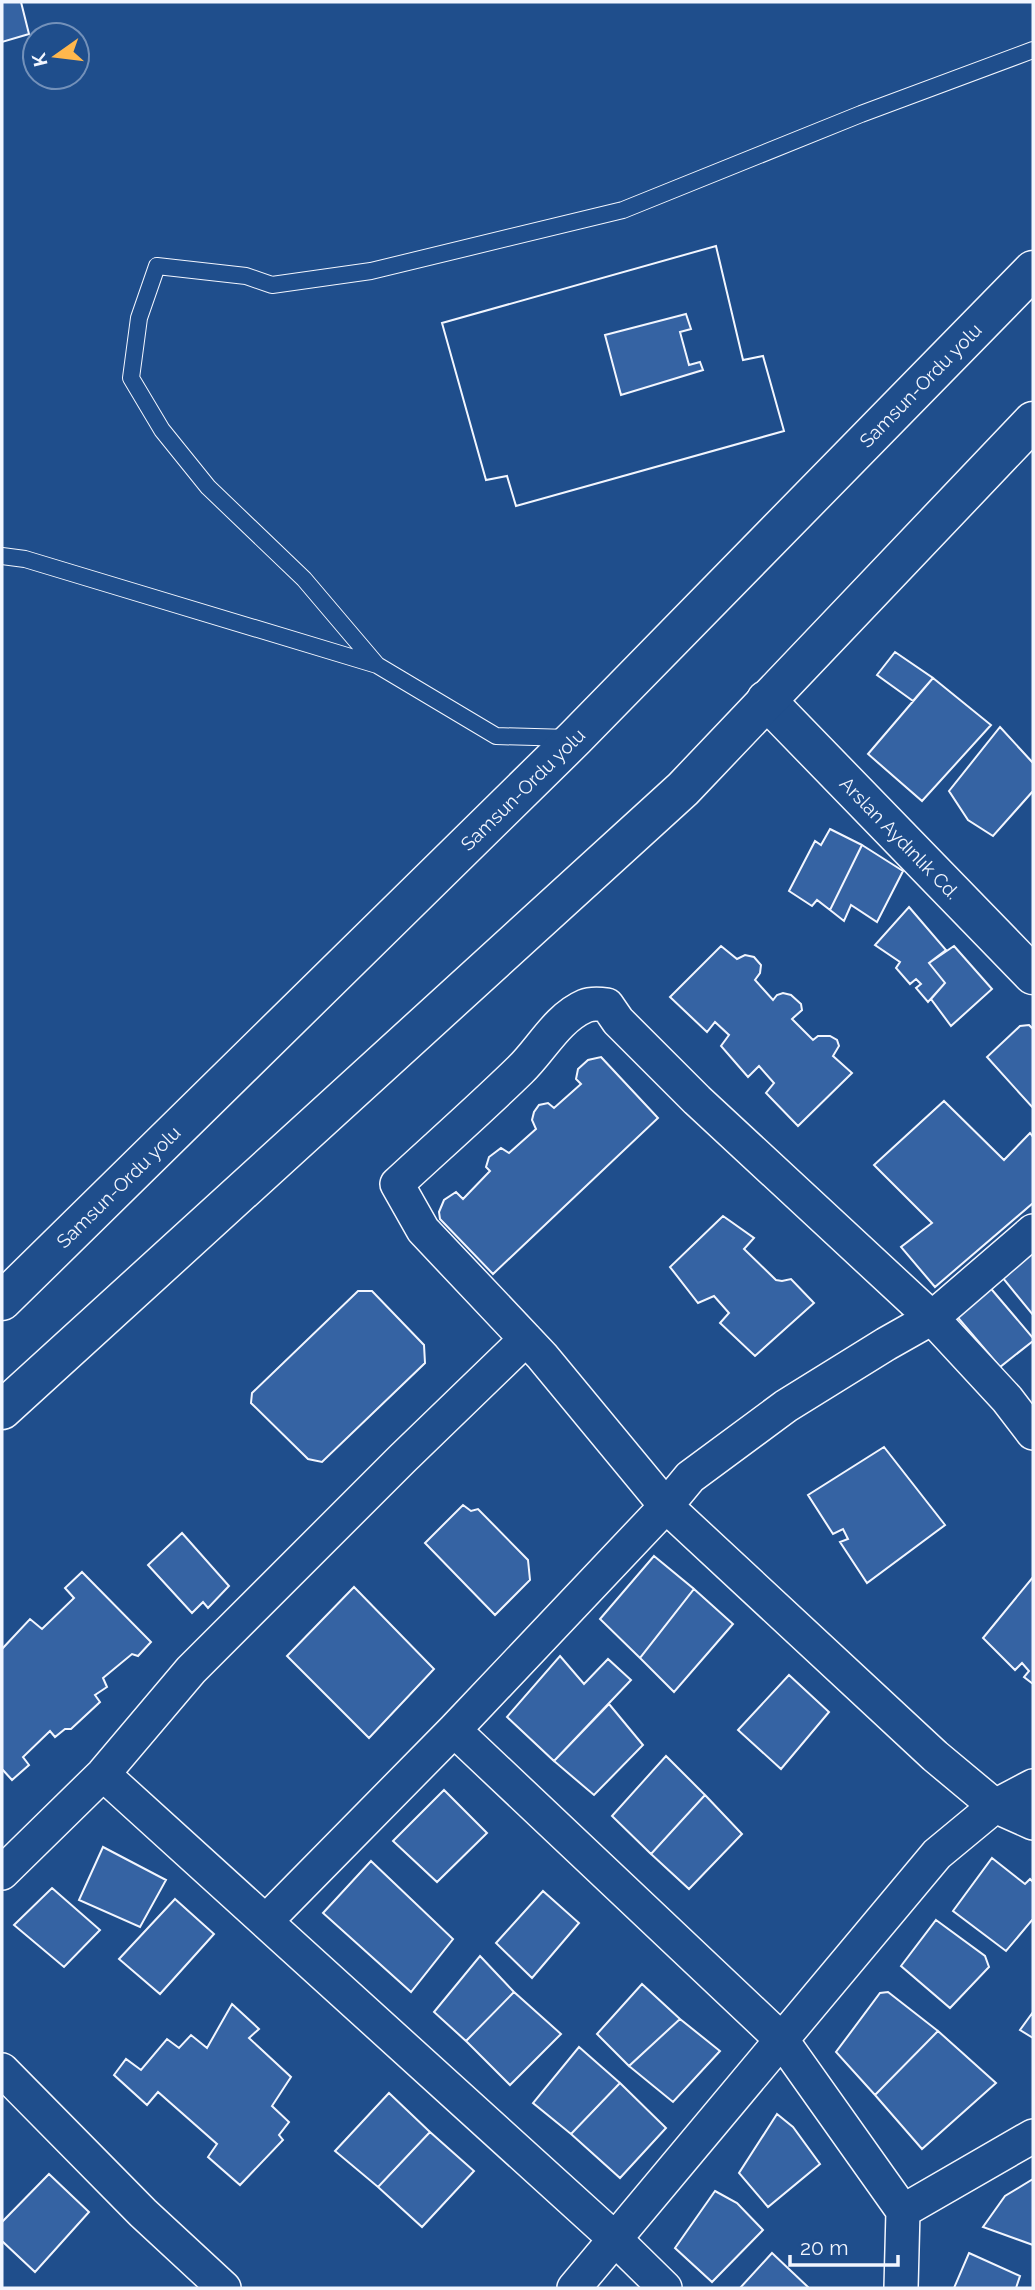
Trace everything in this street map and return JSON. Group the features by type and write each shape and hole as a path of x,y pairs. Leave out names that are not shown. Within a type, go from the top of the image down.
{"main road":[{"name":"Samsun-Ordu yolu","path":"2,1301 575,738 1033,270"},
{"path":"2,1410 683,789 1033,421"},
{"name":"Arslan Aydınlık Cd.","path":"766,700 1033,975"}],"street":[{"path":"1033,1433 1007,1399 932,1318 697,1100 618,1021 607,1005 585,1006 555,1030 523,1068 397,1184 423,1230 526,1339 666,1506 925,1747 995,1806 1033,1823"},
{"path":"266,1921 454,1730 666,1506 690,1477 786,1406 932,1318 1033,1231"},
{"path":"2,1873 103,1774 191,1670 526,1339"},
{"path":"454,1730 781,2039 903,2211 901,2288"},
{"path":"103,1774 614,2238 665,2288"},
{"path":"574,2288 937,1854 995,1806 1033,1786"},
{"path":"2,2070 143,2213 224,2288"},
{"path":"903,2211 1033,2136"}],"lane":[{"path":"377,666 304,579 208,487 162,430 131,377 139,318 157,265 246,276 272,285 371,271 624,210 860,114 1033,50"},
{"path":"2,556 26,559 377,666 496,736 575,738"}],"building":[{"path":"2,2 21,2 26,21 21,21 21,36 2,42"},
{"path":"716,246 743,360 763,356 784,431 516,506 507,476 486,480 442,323","holes":["686,314 691,329 680,332 689,365 700,362 703,370 621,395 605,335"]},
{"path":"716,246 743,360 763,356 784,431 516,506 507,476 486,480 442,323"},
{"path":"895,652 933,678 913,701 877,675"},
{"path":"933,678 991,725 922,801 868,754"},
{"path":"1000,727 1033,763 1033,791 993,836 968,820 949,791"},
{"path":"830,829 862,845 830,910 817,900 812,906 789,891 815,841 821,845"},
{"path":"862,845 903,871 877,922 851,905 844,921 830,910"},
{"path":"909,907 946,950 929,963 945,983 928,1002 916,988 921,984 916,979 910,984 896,968 900,962 875,945"},
{"path":"721,946 737,959 745,955 754,957 761,965 755,980 773,1000 783,993 791,995 801,1004 802,1010 792,1019 813,1040 818,1036 830,1036 837,1040 839,1046 833,1056 852,1073 798,1126 766,1093 774,1083 759,1066 748,1077 721,1046 729,1035 715,1022 707,1032 670,997"},
{"path":"954,946 992,989 951,1026 931,999 945,983 929,963"},
{"path":"1029,1025 1033,1029 1033,1108 987,1057 1020,1026"},
{"path":"601,1057 658,1118 493,1274 440,1219 439,1212 444,1200 456,1192 463,1199 490,1171 486,1167 489,1157 501,1148 509,1153 536,1129 532,1120 539,1105 548,1103 554,1108 581,1084 576,1079 578,1069 588,1060"},
{"path":"944,1101 1004,1160 1030,1133 1033,1137 1033,1203 935,1287 901,1247 932,1223 874,1165"},
{"path":"723,1216 754,1238 744,1249 776,1280 791,1279 814,1303 755,1356 720,1323 729,1313 714,1296 698,1303 670,1267"},
{"path":"1033,1251 1033,1315 1002,1277"},
{"path":"987,1284 1033,1338 1033,1341 1000,1367 954,1313"},
{"path":"358,1291 372,1291 424,1345 425,1363 322,1462 308,1459 251,1403 252,1393"},
{"path":"884,1447 945,1525 867,1583 840,1542 848,1539 843,1529 833,1534 808,1495"},
{"path":"463,1505 471,1511 478,1509 528,1560 530,1580 495,1615 425,1543"},
{"path":"182,1533 229,1586 208,1608 203,1602 192,1613 148,1565"},
{"path":"654,1556 694,1589 640,1658 600,1619"},
{"path":"82,1572 151,1642 138,1656 132,1654 103,1678 107,1687 95,1695 100,1702 71,1729 65,1729 55,1737 50,1731 23,1757 29,1765 12,1780 2,1769 2,1649 30,1619 42,1629 74,1598 65,1588"},
{"path":"1033,1577 1033,1684 1024,1677 1029,1671 1022,1663 1015,1670 983,1638"},
{"path":"354,1587 434,1669 369,1738 287,1656"},
{"path":"694,1589 733,1624 674,1692 640,1658"},
{"path":"560,1656 584,1684 608,1659 631,1680 554,1761 507,1717"},
{"path":"789,1675 829,1712 781,1769 738,1730"},
{"path":"609,1704 643,1745 594,1795 554,1761"},
{"path":"666,1756 705,1795 651,1854 612,1816"},
{"path":"444,1790 487,1833 437,1882 393,1841"},
{"path":"705,1795 742,1834 689,1889 651,1854"},
{"path":"103,1847 166,1880 140,1927 79,1900"},
{"path":"992,1858 1025,1884 1030,1879 1033,1882 1033,1919 1006,1951 953,1911"},
{"path":"371,1861 453,1939 411,1992 323,1913"},
{"path":"52,1888 100,1930 64,1967 14,1925"},
{"path":"543,1891 579,1923 532,1978 496,1943"},
{"path":"175,1899 214,1934 160,1994 119,1959"},
{"path":"936,1920 985,1956 989,1967 950,2008 901,1966"},
{"path":"480,1956 514,1992 466,2041 434,2012"},
{"path":"642,1984 680,2019 629,2066 597,2034"},
{"path":"514,1992 561,2034 510,2085 466,2041"},
{"path":"888,1992 938,2031 875,2095 836,2052 880,1993"},
{"path":"232,2004 259,2029 249,2038 291,2077 272,2106 289,2122 279,2135 283,2140 240,2185 208,2157 217,2144 158,2092 147,2105 114,2075 126,2059 141,2070 167,2039 179,2048 191,2035 207,2048"},
{"path":"1033,2012 1033,2038 1020,2030"},
{"path":"680,2019 720,2051 673,2102 629,2066"},
{"path":"938,2031 996,2083 922,2149 875,2095"},
{"path":"579,2047 620,2083 571,2134 533,2103"},
{"path":"620,2083 666,2128 620,2178 571,2134"},
{"path":"389,2093 430,2132 378,2187 335,2151"},
{"path":"777,2114 793,2127 820,2164 768,2207 739,2173"},
{"path":"430,2132 474,2171 422,2227 378,2187"},
{"path":"49,2174 89,2212 35,2272 2,2241 2,2222"},
{"path":"1033,2179 1033,2245 983,2227 1005,2196"},
{"path":"715,2191 737,2203 763,2230 712,2282 675,2248"},
{"path":"772,2253 809,2288 740,2288"},
{"path":"969,2253 1020,2276 1016,2288 954,2288"}]}
